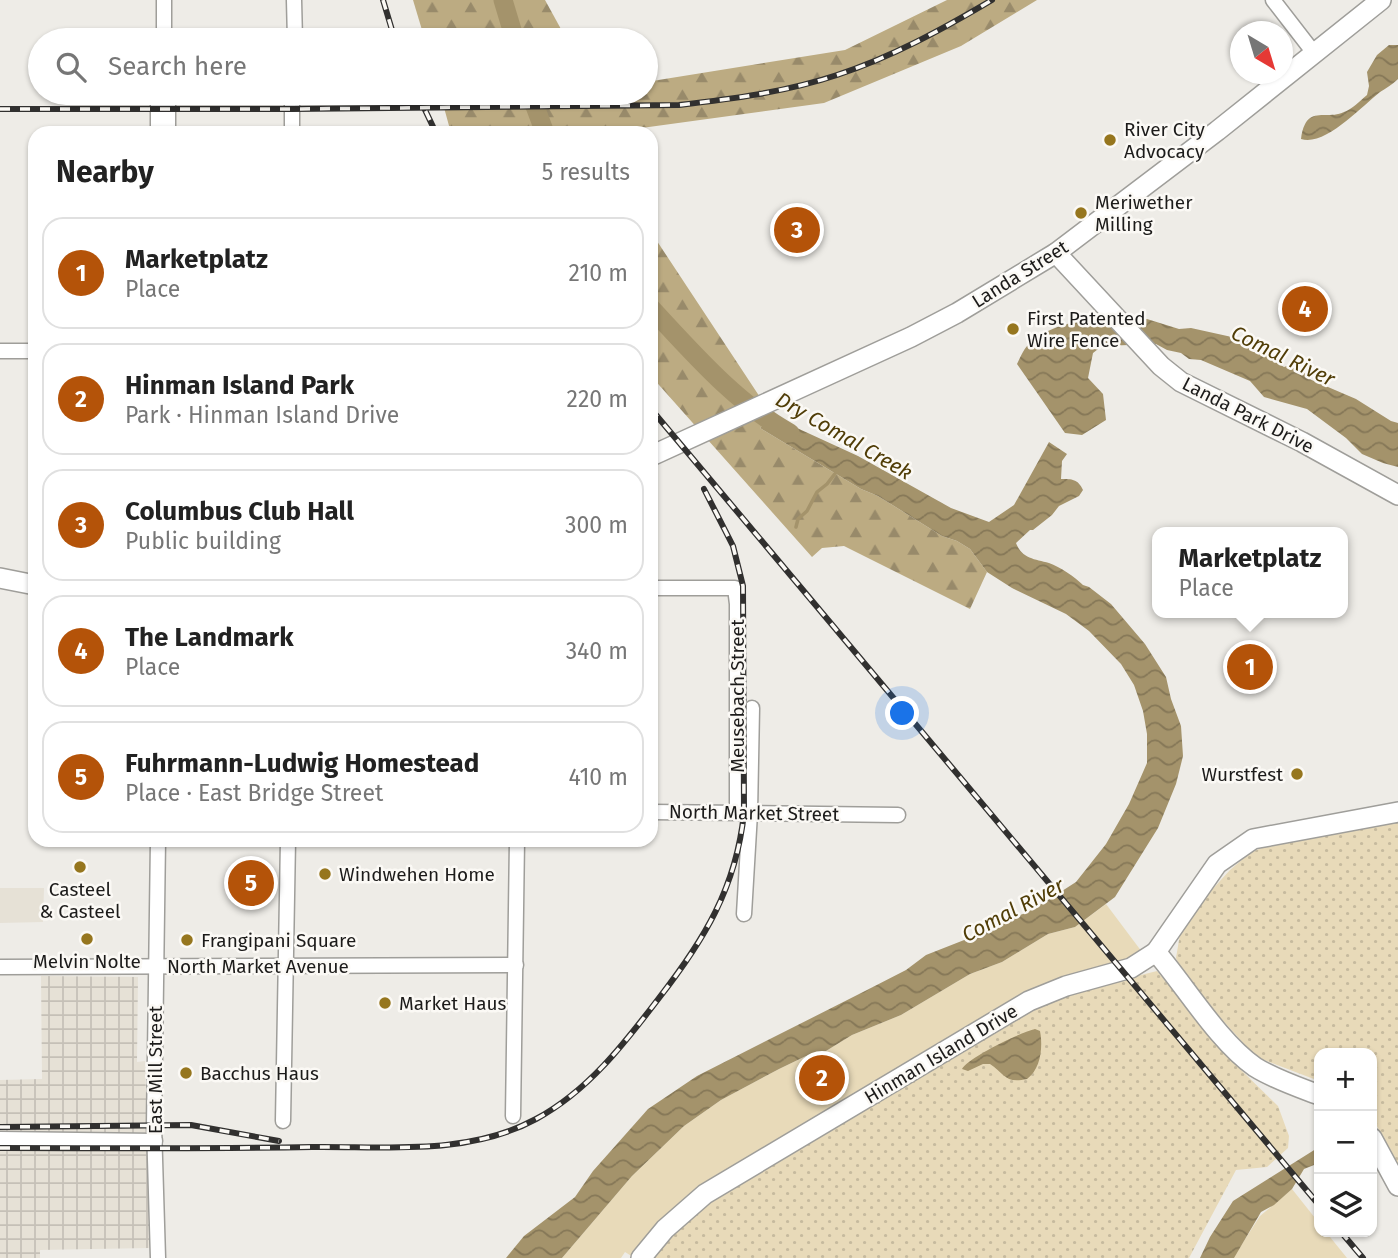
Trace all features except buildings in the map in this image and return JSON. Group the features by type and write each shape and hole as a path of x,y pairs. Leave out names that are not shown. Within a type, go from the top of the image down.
{"street":[{"path":"164,0 164,28"},
{"path":"294,0 295,28"},
{"path":"1273,0 1314,53"},
{"name":"Landa Street","path":"658,453 868,357 957,313 1056,253 1217,131 1381,0"},
{"path":"158,105 158,126"},
{"path":"168,105 168,126"},
{"path":"292,105 292,126"},
{"path":"299,105 299,126"},
{"name":"Landa Park Drive","path":"1056,253 1161,366 1181,382 1302,442 1398,495"},
{"path":"1014,278 1024,281 1060,271 1076,274"},
{"path":"0,351 28,351"},
{"path":"0,578 28,584"},
{"path":"0,594 28,586"},
{"name":"Meusebach Street","path":"658,588 735,588 744,813 744,914"},
{"name":"Meusebach Street","path":"744,813 752,708"},
{"name":"North Market Street","path":"658,812 898,815"},
{"path":"1314,1094 1252,1065 1228,1042 1156,952 1217,864 1253,839 1398,812"},
{"name":"East Mill Street","path":"158,847 155,1142 158,1258"},
{"path":"283,1121 289,847"},
{"path":"513,1116 517,847"},
{"path":"1172,972 1175,927"},
{"name":"Hinman Island Drive","path":"640,1258 685,1209 769,1155 1029,1001 1066,986 1130,968 1156,952"},
{"name":"North Market Avenue","path":"0,967 516,965"},
{"path":"0,1139 155,1142"},
{"path":"1377,1147 1398,1186"}],"shaded area":[{"path":"1398,822 1398,1169 1377,1126 1377,1048 1314,1048 1314,1079 1256,1057 1185,979 1176,958 1180,934 1198,905 1230,870 1251,852"},
{"path":"0,888 44,888 43,922 0,923"},
{"path":"1106,904 1142,952 1138,956 1109,967 729,1172 633,1257 625,1252 621,1258 562,1258 632,1176 684,1126 721,1100 806,1056 826,1051 852,1035 901,1015 970,974 1002,962 1048,934 1075,927"},
{"path":"1157,971 1234,1063 1278,1106 1289,1136 1288,1148 1267,1167 1236,1170 1189,1258 653,1258 696,1208 1030,1007 1065,994"},
{"path":"41,976 138,977 137,1062 145,1061 149,1248 40,1250 40,1258 0,1258 0,1080 42,1079"},
{"path":"1292,1189 1314,1217 1314,1237 1330,1237 1347,1258 1233,1258 1260,1216"}],"green space":[{"path":"413,0 545,0 560,28 421,28"},
{"path":"947,0 1037,0 961,46 824,103 656,126 449,126 443,105 658,105 658,80 845,50"},
{"path":"658,243 773,417 760,428 942,536 970,549 987,572 970,609 844,546 822,548 812,557 658,384"}],"water":[{"path":"1389,45 1398,45 1398,79 1332,131 1311,140 1301,139 1307,121 1312,117 1344,112 1367,95 1367,72 1377,55"},
{"path":"1147,319 1179,329 1191,328 1268,345 1274,361 1284,367 1293,364 1304,370 1307,378 1356,399 1398,423 1398,467 1362,454 1346,438 1307,409 1264,397 1250,381 1156,344 1102,346 1093,353 1088,378 1103,394 1106,420 1082,435 1065,433 1017,364 1030,342 1066,324 1092,320"},
{"path":"773,417 858,456 951,508 989,522 1014,505 1049,442 1067,454 1062,461 1061,479 1074,480 1083,490 1079,496 1059,506 1052,515 1016,543 1025,555 1062,570 1111,604 1145,644 1166,677 1181,726 1183,756 1176,784 1158,828 1115,897 1075,927 1048,934 1002,962 970,974 901,1015 852,1035 826,1051 806,1056 721,1100 684,1126 632,1176 562,1258 506,1258 524,1236 575,1197 593,1171 648,1109 697,1076 906,970 926,955 1026,913 1076,882 1106,844 1129,804 1147,763 1147,734 1134,685 1121,664 1089,631 1066,614 1012,588 987,572 970,549 942,536 760,428"},
{"path":"1035,1029 1040,1031 1040,1057 1035,1070 1027,1079 1010,1079 990,1064 983,1064 968,1071 962,1069 984,1052"},
{"path":"1314,1150 1314,1165 1304,1169 1292,1189 1274,1205 1261,1212 1234,1258 1200,1258 1233,1201"}],"waterway":[{"name":"Dry Comal Creek","path":"503,0 511,28"},
{"name":"Dry Comal Creek","path":"534,105 542,126"},
{"name":"Dry Comal Creek","path":"658,315 734,392 770,421 790,433"},
{"path":"796,527 798,519 807,511 817,492 837,471"}],"railway":[{"path":"383,0 391,28"},
{"path":"0,109 679,105 779,90 837,75 917,42 992,0"},
{"path":"423,105 433,126"},
{"path":"658,417 1314,1199"},
{"path":"0,1148 426,1147 455,1144 510,1131 536,1119 555,1108 589,1081 632,1032 704,934 725,889 740,840 744,813 743,586 733,546 704,489"},
{"path":"0,1127 191,1125 279,1141"},
{"path":"1345,1237 1363,1258"}],"place":[{"name":"River City Advocacy","path":"1110,140"},
{"name":"Meriwether Milling","path":"1081,213"},
{"name":"Columbus Club Hall","path":"797,230"},
{"name":"The Landmark","path":"1305,309"},
{"name":"First Patented Wire Fence","path":"1013,329"},
{"name":"Marketplatz","path":"1250,667"},
{"name":"Wurstfest","path":"1297,774"},
{"name":"Casteel & Casteel","path":"80,867"},
{"name":"Windwehen Home","path":"325,874"},
{"name":"Fuhrmann-Ludwig Homestead","path":"251,883"},
{"name":"Melvin Nolte","path":"87,939"},
{"name":"Frangipani Square","path":"187,940"},
{"name":"Market Haus","path":"385,1003"},
{"name":"Bacchus Haus","path":"186,1073"},
{"name":"Hinman Island Park","path":"822,1078"}],"water label":[{"name":"Comal River","path":"1283,356"},
{"name":"Comal River","path":"1013,910"}]}
